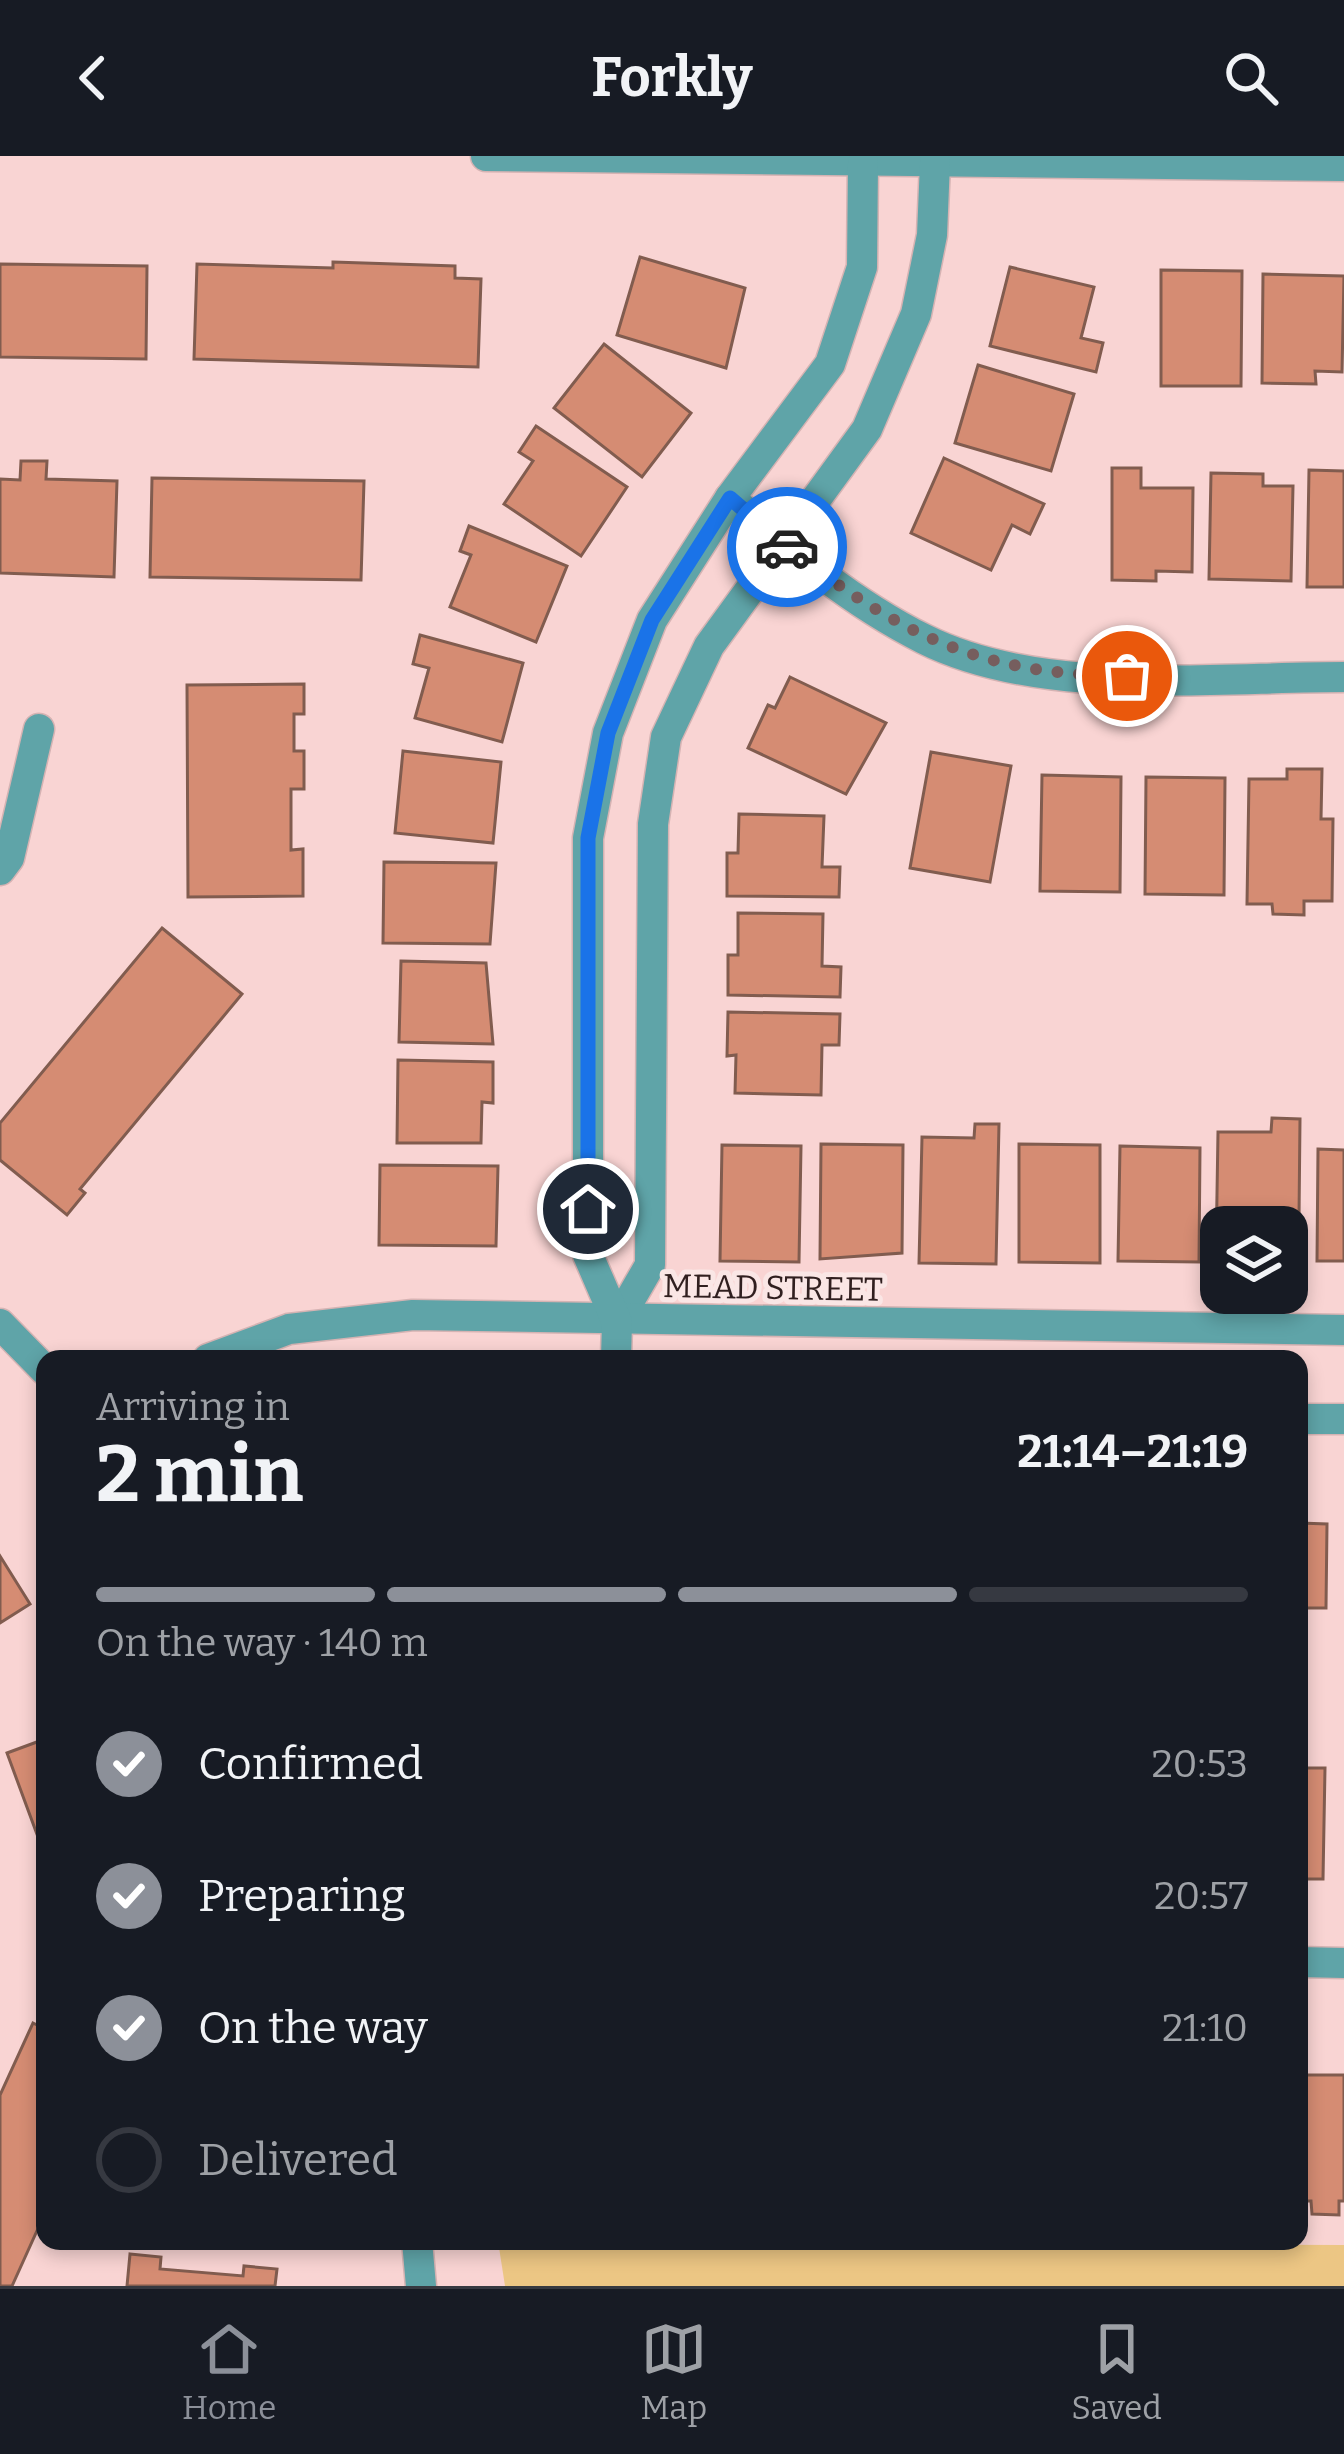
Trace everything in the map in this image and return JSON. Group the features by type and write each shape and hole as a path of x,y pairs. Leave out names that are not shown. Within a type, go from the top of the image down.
{"street":[{"path":"486,156 1344,166"},
{"path":"616,1350 617,1322 587,1255 588,838 608,733 652,620 730,498 830,364 862,267 863,163"},
{"path":"617,1322 650,1265 652,824 666,737 709,646 867,429 916,314 932,235 934,163"},
{"path":"730,498 867,606 926,640 984,661 1083,676 1344,677"},
{"path":"0,870 9,858 39,729"},
{"name":"MEAD STREET","path":"232,1350 289,1329 413,1315 617,1322 1344,1330"},
{"path":"0,1324 36,1361"},
{"path":"1308,1419 1344,1419"},
{"path":"1308,1962 1344,1963"},
{"path":"418,2250 421,2286"}],"shaded area":[{"path":"1308,2245 1344,2245 1344,2286 505,2286 499,2250 1308,2250"}],"building":[{"path":"640,257 745,288 726,368 617,335"},
{"path":"333,262 455,266 455,278 481,279 478,367 194,359 197,264 333,268"},
{"path":"0,264 147,266 146,359 0,357"},
{"path":"1010,267 1094,287 1081,338 1103,343 1096,372 990,346"},
{"path":"1161,270 1242,271 1241,386 1161,386"},
{"path":"1263,274 1344,276 1342,372 1315,371 1316,384 1262,383"},
{"path":"604,344 691,413 642,477 554,408"},
{"path":"978,365 1074,394 1051,471 955,443"},
{"path":"536,426 627,487 581,556 504,504 533,461 519,452"},
{"path":"944,458 1044,504 1030,534 1012,525 991,570 911,533"},
{"path":"21,461 47,461 46,479 117,481 114,577 0,573 0,479 20,480"},
{"path":"1112,468 1141,468 1141,488 1193,488 1192,572 1156,571 1156,581 1112,580"},
{"path":"1309,470 1344,471 1344,587 1307,587"},
{"path":"1211,473 1263,474 1263,486 1293,486 1291,581 1209,579"},
{"path":"152,478 364,481 361,580 150,577"},
{"path":"469,526 567,566 536,642 450,607 471,555 460,551"},
{"path":"420,635 523,663 502,742 415,718 429,668 413,664"},
{"path":"790,677 886,723 846,794 748,748 768,705 775,708"},
{"path":"304,684 304,714 294,714 294,751 304,751 304,789 291,789 291,850 303,849 303,896 188,897 187,685"},
{"path":"403,751 501,762 493,843 395,833"},
{"path":"931,752 1011,766 990,882 910,868"},
{"path":"1287,769 1322,769 1321,819 1333,819 1332,901 1304,901 1304,915 1273,914 1272,904 1247,904 1249,779 1287,779"},
{"path":"1042,775 1121,777 1120,892 1040,891"},
{"path":"1146,777 1225,778 1224,895 1145,894"},
{"path":"739,814 824,816 822,867 840,867 839,897 727,896 727,853 738,853"},
{"path":"384,862 496,863 490,944 383,943"},
{"path":"738,913 823,914 822,966 841,967 840,997 728,995 728,955 738,955"},
{"path":"162,928 242,994 80,1189 85,1193 67,1215 0,1160 0,1123"},
{"path":"401,961 486,963 493,1044 399,1042"},
{"path":"728,1012 840,1014 839,1045 822,1045 821,1095 735,1093 736,1055 727,1056"},
{"path":"398,1060 493,1062 493,1103 482,1102 481,1143 397,1143"},
{"path":"1272,1118 1300,1119 1299,1206 1217,1206 1218,1132 1271,1132"},
{"path":"975,1124 999,1124 996,1264 919,1263 922,1137 974,1138"},
{"path":"821,1144 903,1145 902,1253 820,1259"},
{"path":"1019,1144 1100,1145 1100,1263 1019,1262"},
{"path":"722,1145 801,1146 799,1262 720,1261"},
{"path":"1120,1146 1200,1148 1199,1262 1118,1261"},
{"path":"1318,1149 1344,1150 1344,1261 1317,1261"},
{"path":"380,1165 498,1166 496,1246 379,1245"},
{"path":"1308,1523 1327,1524 1326,1608 1308,1608"},
{"path":"0,1556 30,1604 0,1623"},
{"path":"36,1742 36,1832 7,1753"},
{"path":"1308,1768 1325,1768 1323,1879 1308,1879"},
{"path":"33,2023 36,2233 12,2286 0,2286 0,2095"},
{"path":"1308,2075 1344,2075 1344,2201 1339,2201 1339,2215 1312,2214"},
{"path":"130,2254 161,2257 160,2269 243,2276 244,2266 277,2269 275,2286 127,2286"}],"way so far":[{"path":"787,547 867,606 926,640 1030,671 1127,676"}],"route":[{"path":"588,1209 588,838 608,733 652,620 730,498 787,547"}]}
